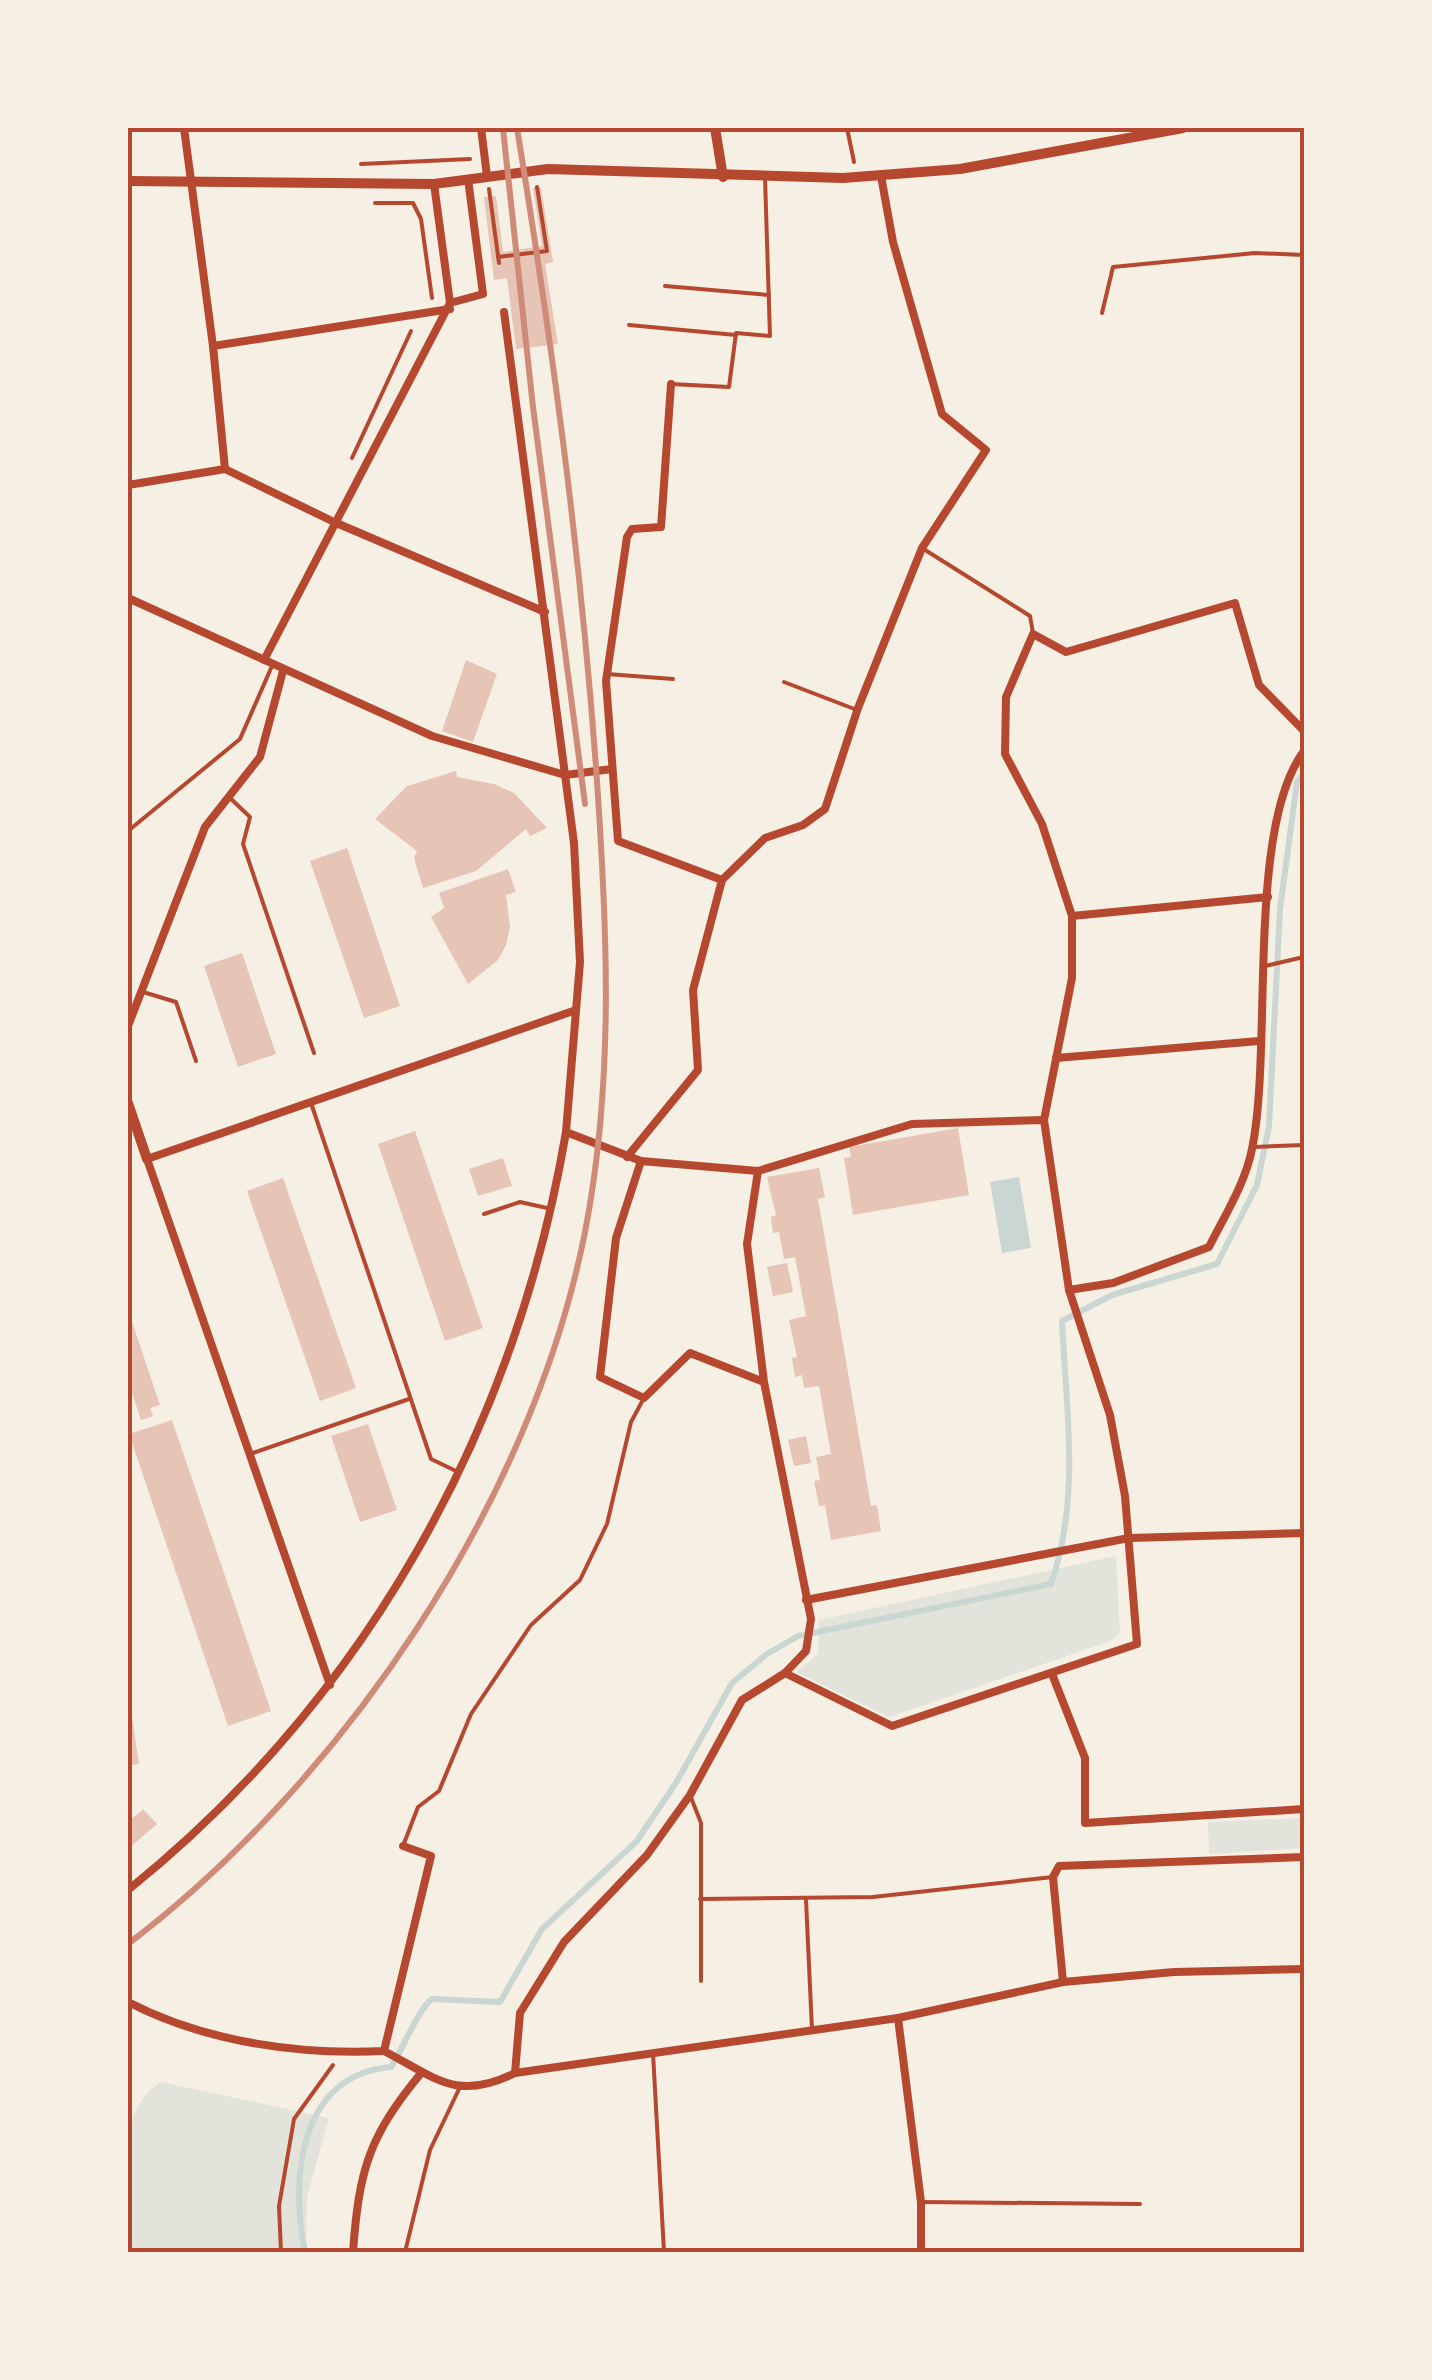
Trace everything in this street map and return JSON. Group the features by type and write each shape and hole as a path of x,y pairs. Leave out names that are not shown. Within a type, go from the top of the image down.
{"street":[{"path":"184,128 225,469"},
{"path":"481,128 487,176"},
{"path":"715,128 723,177"},
{"path":"128,181 192,185 434,184 548,169 766,178 881,176 980,166 1183,128"},
{"path":"627,1157 698,1070 694,990 722,880 765,838 804,824 825,810 858,710 922,548 986,450 942,414 894,242 881,176"},
{"path":"213,346 450,306 483,294 468,180"},
{"path":"268,662 334,522 450,306 434,184"},
{"path":"128,1890 170,1856 238,1788 330,1685 412,1566 461,1473 513,1349 552,1209 566,1132 576,1010 578,907 545,612 504,312"},
{"path":"671,384 661,527 632,529 627,536 607,674 618,841 722,880"},
{"path":"128,485 225,469 334,522 545,612"},
{"path":"128,598 432,736 565,775 612,769"},
{"path":"785,1673 892,1726 1138,1644 1110,1415 1069,1290 1044,1120 1072,978 1072,916 1042,824 1005,754 1006,697 1034,634 1066,652 1235,604 1260,684 1304,731"},
{"path":"128,1026 205,827 260,756 283,671"},
{"path":"1069,1290 1113,1283 1209,1247 1245,1175 1255,1147 1258,1042 1268,966 1268,897 1288,773 1304,751"},
{"path":"1072,916 1268,897"},
{"path":"147,1159 576,1010"},
{"path":"1056,1058 1258,1042"},
{"path":"128,1103 330,1685"},
{"path":"566,1132 641,1162 758,1170 912,1124 1044,1120"},
{"path":"641,1162 616,1238 600,1377 644,1398 690,1353 764,1382"},
{"path":"515,2073 520,2012 555,1956 647,1855 690,1795 742,1700 785,1673 806,1652 810,1619 764,1382 747,1244 758,1170"},
{"path":"806,1600 1128,1538 1304,1533"},
{"path":"1052,1674 1084,1758 1084,1823 1304,1808"},
{"path":"385,2051 432,1856 402,1846"},
{"path":"1063,1982 1053,1877 1058,1866 1304,1857"},
{"path":"128,2002 150,2013 239,2041 341,2053 385,2051 422,2072 484,2088 515,2073 898,2018 1063,1982 1174,1972 1304,1969"},
{"path":"898,2018 921,2202 921,2252"},
{"path":"353,2252 357,2202 370,2146 391,2110 422,2072"}],"lane":[{"path":"630,326 770,336 766,178"},
{"path":"1102,313 1113,267 1255,252 1304,255"},
{"path":"665,286 769,294"},
{"path":"671,384 729,387 736,335"},
{"path":"922,548 1030,616 1034,634"},
{"path":"128,831 240,739 268,662"},
{"path":"607,674 673,678"},
{"path":"784,682 858,710"},
{"path":"229,797 250,817 243,844 314,1054"},
{"path":"1268,966 1304,957"},
{"path":"143,992 176,1002 196,1061"},
{"path":"310,1102 431,1459 461,1473"},
{"path":"1255,1147 1304,1145"},
{"path":"484,1214 520,1202 552,1209"},
{"path":"402,1846 418,1807 439,1792 472,1714 532,1626 580,1580 607,1524 631,1422 644,1398"},
{"path":"249,1455 409,1399"},
{"path":"690,1795 701,1822 701,1980"},
{"path":"700,1900 806,1900 1053,1877"},
{"path":"806,1900 812,2032"},
{"path":"653,2052 664,2252"},
{"path":"405,2252 430,2150 462,2085"},
{"path":"921,2202 1140,2204"}],"path":[{"path":"847,128 852,165 871,164"},
{"path":"361,164 467,162 476,150"},
{"path":"536,182 543,192"},
{"path":"490,190 499,260 548,251 536,182"},
{"path":"527,184 553,183"},
{"path":"481,197 495,188 494,202"},
{"path":"375,202 414,203 421,219 433,305"},
{"path":"528,254 529,264"},
{"path":"346,470 412,332 407,324"},
{"path":"282,2252 279,2206 294,2119 341,2053"}],"shaded area":[{"path":"1019,1177 1031,1248 1002,1253 990,1182"},
{"path":"1116,1556 1120,1633 1111,1641 889,1717 796,1672 818,1654 819,1620"},
{"path":"1304,1818 1304,1848 1209,1854 1208,1822"},
{"path":"161,2082 329,2118 307,2197 306,2252 128,2252 128,2136 134,2114 145,2096"}],"building":[{"path":"541,187 553,262 545,264 558,344 516,349 507,278 494,280 484,197 496,196 503,252 542,246 533,188"},
{"path":"466,660 497,674 473,742 442,731"},
{"path":"456,771 457,777 494,784 514,793 547,828 530,836 526,829 476,871 423,888 414,858 417,851 375,819 407,786"},
{"path":"347,848 400,1006 364,1018 310,861"},
{"path":"508,869 516,892 506,895 510,927 506,945 498,960 468,984 431,917 444,908 439,893"},
{"path":"242,953 276,1054 238,1067 204,966"},
{"path":"958,1128 969,1195 853,1215 844,1158 851,1157 849,1147"},
{"path":"415,1131 483,1328 445,1341 378,1144"},
{"path":"503,1158 512,1186 478,1196 469,1169"},
{"path":"819,1168 825,1197 818,1199 871,1506 877,1505 881,1531 831,1540 825,1505 819,1506 814,1481 820,1480 816,1457 831,1454 819,1386 804,1388 802,1375 795,1377 792,1358 797,1357 789,1320 806,1316 795,1257 784,1259 779,1232 773,1233 771,1217 776,1215 767,1177"},
{"path":"283,1178 356,1388 320,1401 247,1191"},
{"path":"787,1263 793,1292 773,1296 767,1267"},
{"path":"128,1310 160,1405 150,1408 153,1416 141,1420 128,1381"},
{"path":"172,1420 271,1711 228,1726 129,1434"},
{"path":"368,1424 397,1510 360,1522 331,1436"},
{"path":"806,1436 811,1463 794,1466 788,1440"},
{"path":"128,1690 139,1764 128,1766"},
{"path":"143,1809 157,1824 128,1849 128,1822"}],"waterway":[{"path":"305,2252 299,2194 301,2164 319,2110 336,2089 360,2074 391,2067 421,2011 432,1999 500,2002 542,1929 636,1842 676,1783 732,1683 767,1654 798,1636 1051,1584 1060,1552 1069,1486 1062,1321 1112,1295 1217,1264 1257,1185 1269,1126 1280,909 1297,782 1304,774"}],"railway":[{"path":"128,1944 207,1877 283,1801 354,1718 418,1627 474,1532 522,1434 559,1333 585,1232 595,1174 605,1058 600,825 573,526 517,128"},
{"path":"503,129 533,407 585,804"}]}
